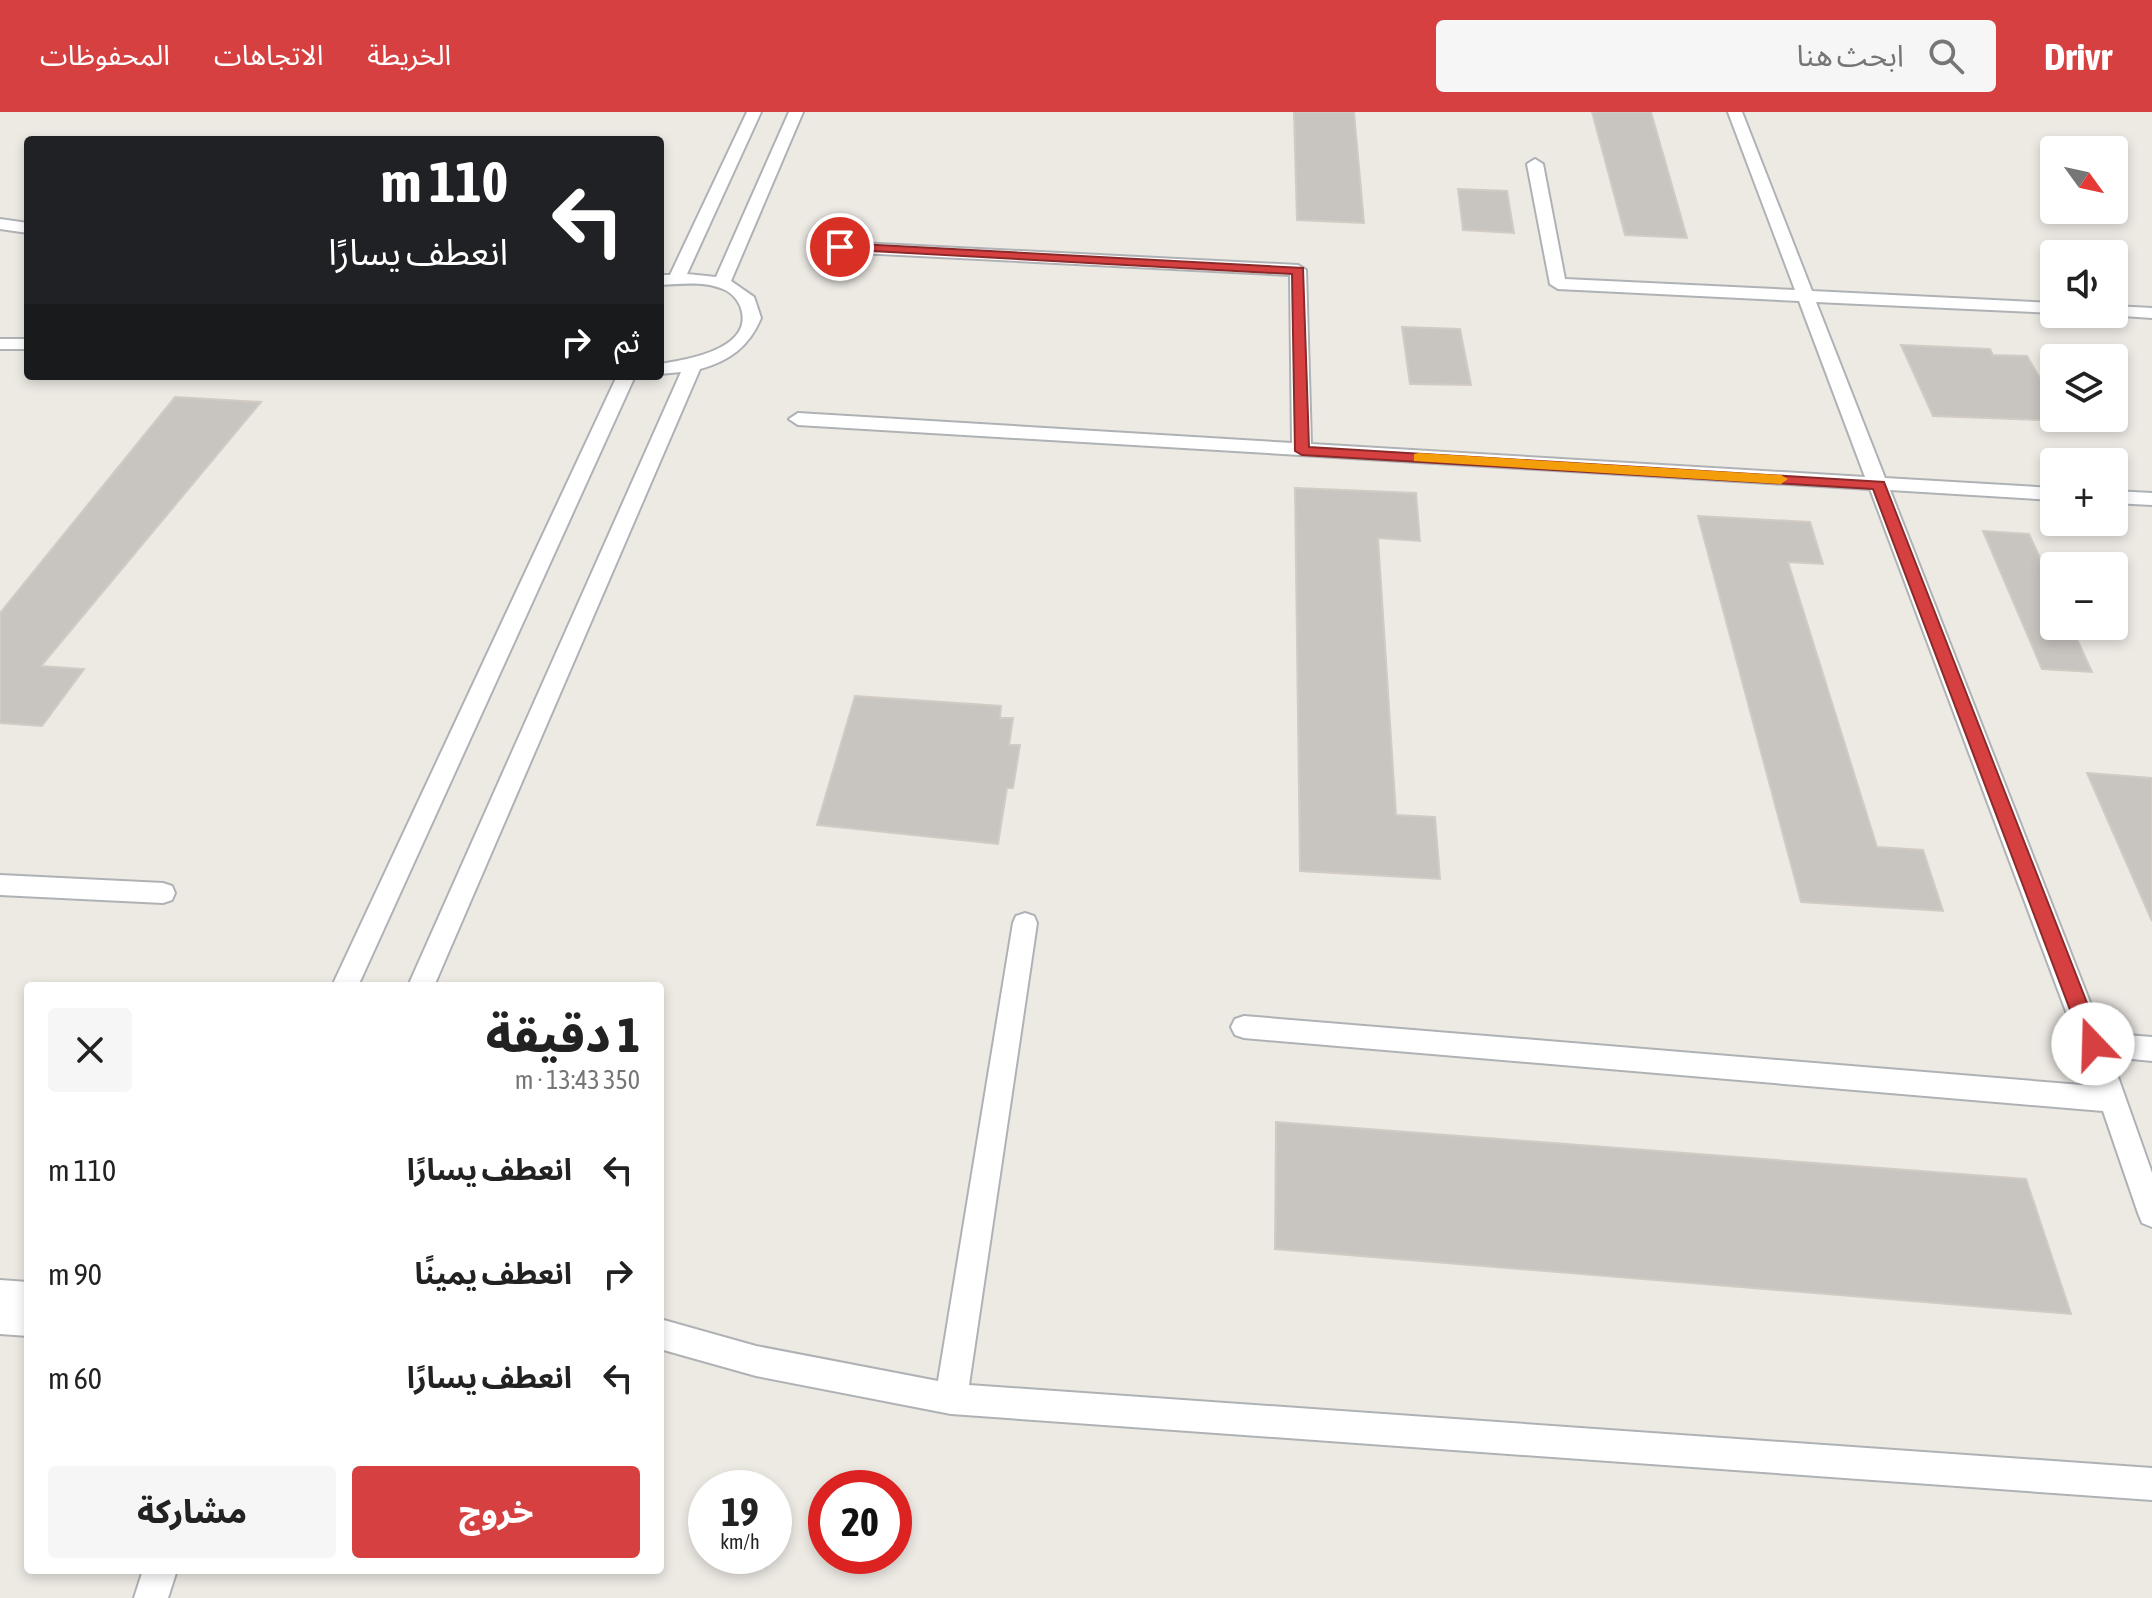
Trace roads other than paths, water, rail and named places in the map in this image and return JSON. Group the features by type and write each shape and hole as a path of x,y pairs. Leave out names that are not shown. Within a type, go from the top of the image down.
{"street":[{"path":"0,1307 24,1309"}],"lane":[{"path":"664,369 692,366 729,351 751,330 754,307 747,297 722,282 669,279 754,112"},
{"path":"722,282 796,112"},
{"path":"1735,112 2093,1044 2152,1213"},
{"path":"1535,164 1558,284 2040,307"},
{"path":"0,224 24,227"},
{"path":"840,247 1298,270 1302,451"},
{"path":"2128,312 2152,313"},
{"path":"0,344 24,344"},
{"path":"423,982 692,366"},
{"path":"347,982 624,380"},
{"path":"798,419 2040,493"},
{"path":"2128,498 2152,499"},
{"path":"0,885 163,893"},
{"path":"951,1399 1025,923"},
{"path":"1244,1027 2113,1100"},
{"path":"2093,1044 2152,1049"},
{"path":"664,1335 756,1361 951,1399 2152,1484"},
{"path":"151,1598 159,1574"}]}
